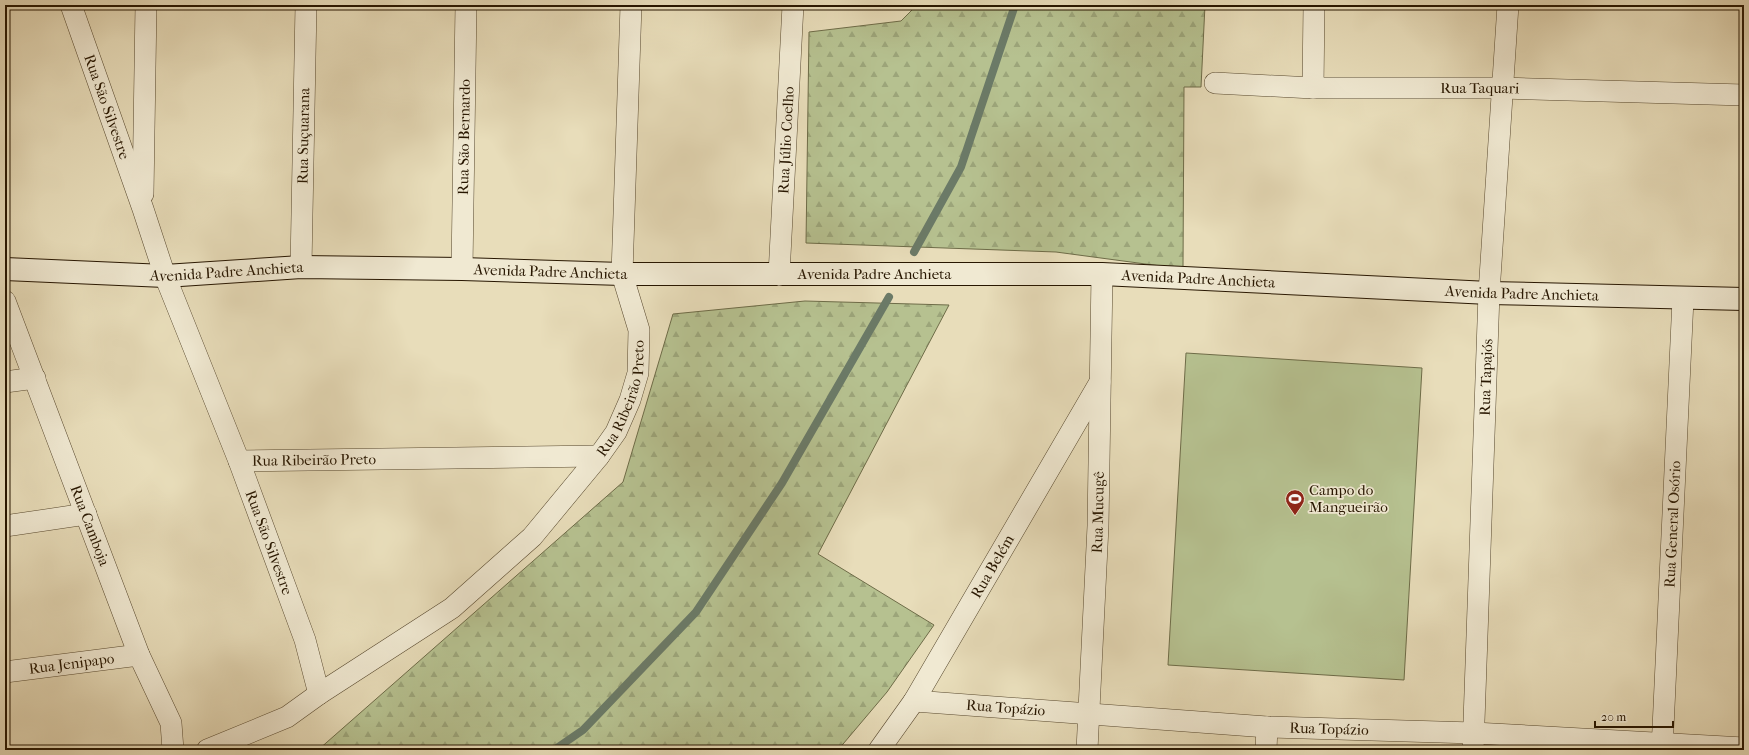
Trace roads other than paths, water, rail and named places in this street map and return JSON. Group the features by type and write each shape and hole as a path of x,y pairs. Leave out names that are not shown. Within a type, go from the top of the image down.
{"street":[{"name":"Rua São Silvestre","path":"71,5 165,276 239,461 305,640 319,694"},
{"name":"Rua São Silvestre","path":"143,209 146,5"},
{"name":"Rua Suçuarana","path":"301,267 306,5"},
{"name":"Rua São Bernardo","path":"462,269 466,5"},
{"name":"Rua Ribeirão Preto","path":"239,461 599,456 616,432 630,400 638,373 639,330 622,274 631,5"},
{"name":"Rua Júlio Coelho","path":"779,275 793,5"},
{"path":"1313,88 1314,5"},
{"name":"Rua Tapajós","path":"1474,741 1490,293 1508,5"},
{"name":"Rua Taquari","path":"1215,83 1313,88 1502,88 1744,95"},
{"name":"Avenida Padre Anchieta","path":"5,269 165,276 301,267 462,269 622,274 1102,274 1490,293 1683,299 1744,299"},
{"name":"Rua Mucugê","path":"1087,750 1098,526 1102,274"},
{"name":"Rua General Osório","path":"1662,746 1683,299"},
{"name":"Rua Camboja","path":"5,301 139,655 171,724 173,750"},
{"path":"5,382 35,378"},
{"name":"Rua Belém","path":"883,748 914,701 1101,380"},
{"path":"207,750 287,717 319,694 452,608 532,537 599,456"},
{"path":"5,526 86,514"},
{"name":"Rua Jenipapo","path":"5,672 139,655"},
{"name":"Rua Topázio","path":"914,701 1474,741 1744,748"},
{"path":"1266,750 1267,727"}],"waterway":[{"path":"914,252 961,167 1015,5"},
{"path":"554,750 583,730 696,612 782,483 889,297"}],"place":[{"name":"Campo do Mangueirão","path":"1295,516"}]}
